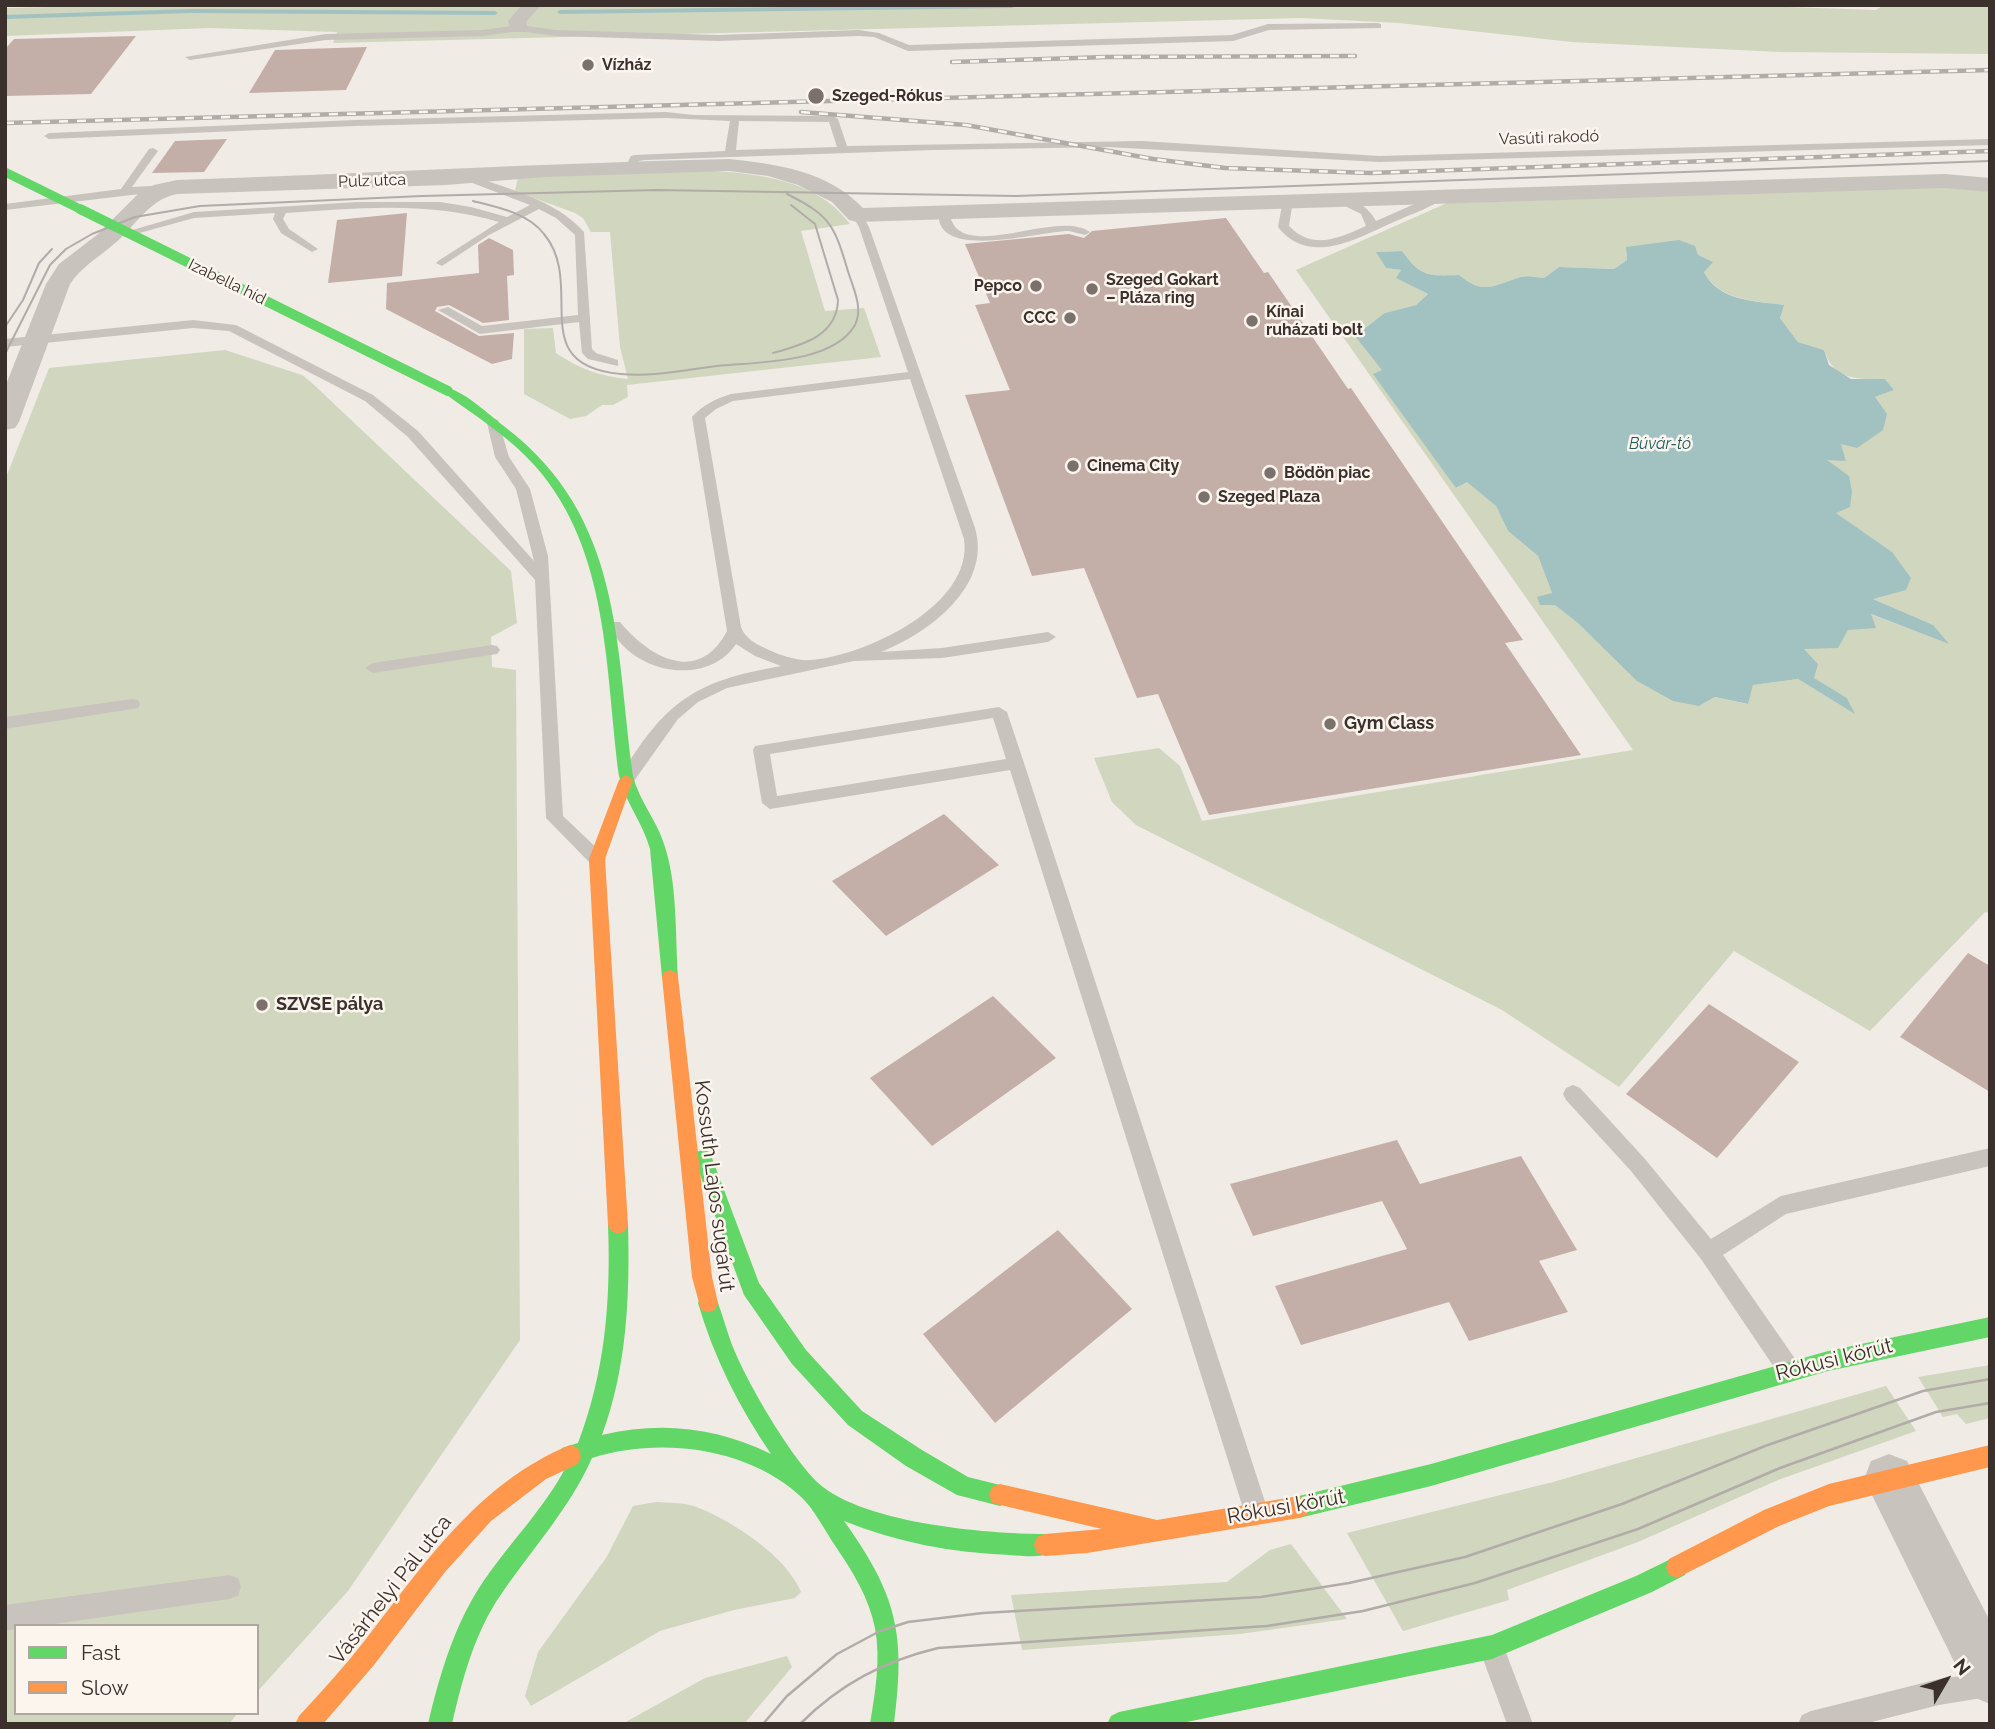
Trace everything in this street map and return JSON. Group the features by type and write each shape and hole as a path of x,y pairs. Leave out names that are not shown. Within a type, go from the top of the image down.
{"main road":[{"name":"Izabella híd","path":"5,172 448,391"},
{"name":"Kossuth Lajos sugárút","path":"448,391 520,443 542,467 571,505 593,554 609,618 626,780 658,847 681,1097 702,1277 723,1352 755,1414 864,1567 886,1629 888,1661 882,1724"},
{"name":"Kossuth Lajos sugárút","path":"440,1724 460,1650 478,1612 496,1582 555,1506 587,1448 600,1414 610,1374 618,1312 620,1259 597,859 626,780"},
{"path":"681,1097 751,1287 799,1357 855,1418 914,1458 965,1487 1153,1529"},
{"name":"Rókusi körút","path":"587,1448 650,1435 681,1436 716,1442 748,1452 853,1515 887,1526 920,1534 1058,1545 1349,1497 1503,1456 1790,1371 1914,1339 1990,1327"},
{"name":"Vásárhelyi Pál utca","path":"307,1724 363,1661 433,1566 494,1500 542,1467 587,1448"},
{"path":"1119,1724 1492,1647 1644,1584 1772,1518 1829,1495 1990,1456"}],"street":[{"path":"518,24 532,5"},
{"name":"Pulz utca","path":"5,422 58,284 66,270 77,258 106,239 151,195 177,187 466,177 545,170 729,165 785,173 831,191 857,215"},
{"path":"857,215 1945,181 1990,185"},
{"path":"1889,1479 1976,1621 1990,1677"}],"lane":[{"path":"190,57 326,37 483,33 518,24 556,33 706,38 859,33 876,35 908,48 1233,38 1268,27 1378,26"},
{"path":"49,136 355,123 666,115 694,118 833,119 843,149"},
{"path":"730,153 735,118"},
{"name":"Vasúti rakodó","path":"630,167 632,161 640,157 822,149 1110,144 1379,159 1990,142"},
{"path":"785,173 796,157 822,149"},
{"path":"126,189 153,151"},
{"path":"466,177 568,220 580,234 586,350 592,356 614,363"},
{"path":"5,207 59,202 126,189 177,187"},
{"path":"1288,201 1283,226 1290,236 1307,243 1335,244 1439,197"},
{"path":"1339,199 1366,213 1371,218 1372,227"},
{"path":"106,239 179,217 358,205 457,207 508,221"},
{"path":"442,263 537,206"},
{"path":"282,210 278,219 285,232 312,249"},
{"path":"943,212 946,223 952,230 967,237 1069,228 1086,232"},
{"path":"463,224 483,213"},
{"path":"843,659 905,634 927,620 948,600 962,581 972,558 968,528 916,375 857,215"},
{"path":"443,310 480,330 584,318"},
{"path":"5,343 193,324 232,328 255,338 343,383 394,416 543,580"},
{"path":"609,618 645,656 676,666 690,666 716,658 730,643 734,632 698,417 711,406 731,398 916,375"},
{"path":"493,423 502,457 523,489 533,518 541,556 555,818 597,859"},
{"path":"734,632 742,641 764,654 811,665"},
{"path":"626,780 661,728 680,707 696,696 744,678 843,659 942,653 1048,637"},
{"path":"373,668 492,650"},
{"path":"5,723 132,704"},
{"path":"1016,763 770,803 761,750 999,712 1016,763 1257,1514"},
{"path":"1573,1094 1638,1166 1709,1252 1790,1371"},
{"path":"1709,1252 1781,1206 1990,1157"},
{"path":"5,1618 229,1587"},
{"path":"1492,1647 1520,1724"},
{"path":"1811,1724 1938,1692 1990,1684"}],"green space":[{"path":"146,5 1727,5 1876,10 1884,5 1990,5 1990,54 1780,52 1572,42 1399,23 1301,18 333,43 337,32 210,28 5,36 5,8"},
{"path":"698,170 781,180 819,196 836,208 850,224 801,231 825,311 864,308 881,357 627,385 628,397 613,405 602,405 586,416 570,419 524,394 524,329 553,328 556,353 590,371 628,379 620,347 610,232 591,232 583,218 575,213 515,191 518,177"},
{"path":"1990,185 1990,913 1985,912 1870,1031 1734,951 1619,1087 1502,1010 1136,825 1112,802 1094,758 1159,748 1180,766 1202,821 1633,750 1296,270 1447,203","holes":["1626,247 1704,272 1710,281 1728,294 1783,305 1780,318 1798,342 1824,350 1828,360 1840,373 1856,378 1885,379 1894,390 1875,397 1840,444 1846,460 1826,460 1835,513 1892,552 1871,598 1932,625 1947,643 1870,614 1848,630 1803,649 1813,678 1847,698 1854,713 1798,679 1753,685 1747,704 1715,697 1699,706 1555,605 1540,605 1552,593 1538,556 1508,531 1496,506 1467,481 1457,488 1374,374 1382,371 1385,313 1416,305 1428,294 1397,278 1401,270 1386,268 1377,252 1402,251 1415,266 1426,273 1459,275 1483,287 1524,276 1544,278 1559,267 1614,269 1627,260"]},
{"name":"SZVSE pálya","path":"225,350 302,375 511,571 517,623 491,637 492,667 516,670 520,1340 348,1591 259,1690 259,1624 14,1624 14,1715 236,1715 229,1724 5,1724 5,480 49,368"},
{"path":"1990,1365 1990,1418 1966,1424 1957,1414 1943,1417 1918,1377"},
{"path":"1886,1386 1916,1431 1778,1480 1638,1542 1507,1590 1509,1600 1403,1631 1347,1533 1553,1482"},
{"path":"656,1502 694,1506 728,1522 772,1554 794,1579 801,1592 795,1598 734,1610 660,1631 531,1706 525,1696 538,1652 606,1558 633,1506"},
{"path":"1291,1544 1347,1619 1240,1634 1022,1650 1011,1595 1227,1582 1270,1550"},
{"path":"787,1656 792,1667 744,1724 622,1724 705,1678"}],"water":[{"name":"Búvár-tó","path":"1679,240 1695,246 1698,255 1713,262 1704,272 1718,289 1738,298 1784,305 1780,318 1798,342 1824,350 1829,365 1851,379 1885,379 1894,390 1875,397 1887,414 1883,430 1857,448 1841,444 1846,461 1827,460 1849,476 1852,491 1850,507 1836,513 1892,552 1911,578 1906,590 1873,599 1933,625 1949,644 1871,614 1876,628 1848,630 1838,648 1804,649 1818,664 1814,678 1847,698 1855,714 1798,679 1753,685 1748,704 1715,697 1699,706 1673,701 1637,681 1578,623 1555,605 1540,605 1537,597 1552,593 1538,556 1508,531 1496,506 1467,482 1456,488 1373,374 1382,370 1355,336 1385,313 1416,305 1428,294 1396,278 1401,270 1386,268 1376,252 1402,251 1415,266 1426,273 1459,275 1476,285 1489,287 1524,276 1544,278 1559,267 1614,269 1627,260 1626,247"}],"building":[{"path":"136,36 91,94 5,96 5,49 14,39"},
{"path":"367,47 346,90 249,93 275,50"},
{"path":"227,139 204,172 152,173 175,141"},
{"path":"407,213 402,276 328,283 337,220"},
{"name":"Szeged Plaza","path":"1226,218 1264,273 1268,272 1348,389 1351,388 1523,640 1505,643 1581,755 1209,815 1158,694 1137,698 1084,568 1032,576 965,395 1010,390 975,305 990,303 965,244 1069,234 1084,238 1092,231"},
{"path":"489,238 513,250 514,275 507,276 509,320 483,323 449,305 437,307 435,311 479,336 514,333 512,359 492,364 386,309 387,283 479,273 478,245"},
{"path":"944,814 999,865 886,936 832,881"},
{"path":"1968,953 1990,966 1990,1092 1900,1037"},
{"path":"993,996 1056,1058 932,1146 870,1078"},
{"path":"1709,1004 1799,1062 1717,1158 1626,1094"},
{"path":"1397,1140 1420,1184 1521,1156 1577,1250 1539,1261 1568,1312 1469,1341 1449,1302 1301,1345 1275,1286 1407,1249 1382,1201 1253,1236 1230,1184"},
{"path":"1058,1230 1132,1309 995,1423 923,1334"}],"waterway":[{"path":"560,12 1012,6"},
{"path":"5,17 191,11 495,13"}],"tram line":[{"path":"5,354 50,265 66,249 92,234 135,217 200,206 422,196 657,190 1016,196 1990,161"},
{"path":"473,201 521,216 544,234 556,255 565,339 574,356 591,368 645,375 792,359 830,347 844,338 855,325 858,311 856,296 833,231 821,215 787,194"},
{"path":"773,353 806,342 825,330 832,322 838,300 815,224 791,205"},
{"path":"5,327 23,300 39,263 52,249"},
{"path":"763,1724 787,1696 837,1654 880,1631 908,1622 983,1613 1261,1597 1349,1583 1465,1557 1622,1504 1765,1446 1923,1391 1990,1379"},
{"path":"800,1724 831,1697 864,1676 899,1660 938,1648 1267,1626 1363,1611 1475,1583 1638,1529 1780,1468 1936,1412 1990,1403"}],"railway":[{"path":"952,62 1107,57 1355,56"},
{"path":"5,123 1990,70"},
{"path":"801,112 966,125 1153,159 1225,168 1370,173 1990,151"}],"traffic: fast":[{"path":"5,172 448,391"},
{"path":"448,391 530,453 566,497 585,534 598,572 607,612 628,786 658,849 670,977"},
{"path":"703,1158 751,1288 799,1357 855,1418 914,1458 965,1487 1000,1495"},
{"path":"440,1724 458,1657 471,1625 498,1581 560,1498 584,1453 596,1422 612,1358 616,1325 619,1291 618,1225"},
{"path":"708,1303 716,1331 739,1384 785,1456 849,1547 875,1594 886,1628 888,1651 882,1724"},
{"path":"1299,1507 1431,1475 1828,1361 1990,1327"},
{"path":"570,1456 622,1440 648,1437 699,1440 750,1455 835,1505 902,1530 973,1542 1045,1545"},
{"path":"1119,1724 1492,1647 1644,1584 1677,1567"}],"traffic: slow":[{"path":"618,1225 597,859 626,780"},
{"path":"670,977 702,1277 708,1303"},
{"path":"307,1724 366,1657 437,1564 484,1513 538,1472 570,1456"},
{"path":"1677,1567 1772,1518 1829,1495 1990,1456"},
{"path":"1000,1495 1153,1529"},
{"path":"1045,1545 1087,1542 1299,1507"}],"place":[{"name":"Vízház","path":"588,65"},
{"name":"Szeged-Rókus","path":"816,96"},
{"name":"Pepco","path":"1036,286"},
{"name":"Szeged Gokart – Pláza ring","path":"1092,289"},
{"name":"CCC","path":"1070,318"},
{"name":"Kínai ruházati bolt","path":"1252,321"},
{"name":"Cinema City","path":"1073,466"},
{"name":"Bödön piac","path":"1270,473"},
{"name":"Szeged Plaza","path":"1204,497"},
{"name":"Gym Class","path":"1330,724"},
{"name":"SZVSE pálya","path":"262,1005"}]}
